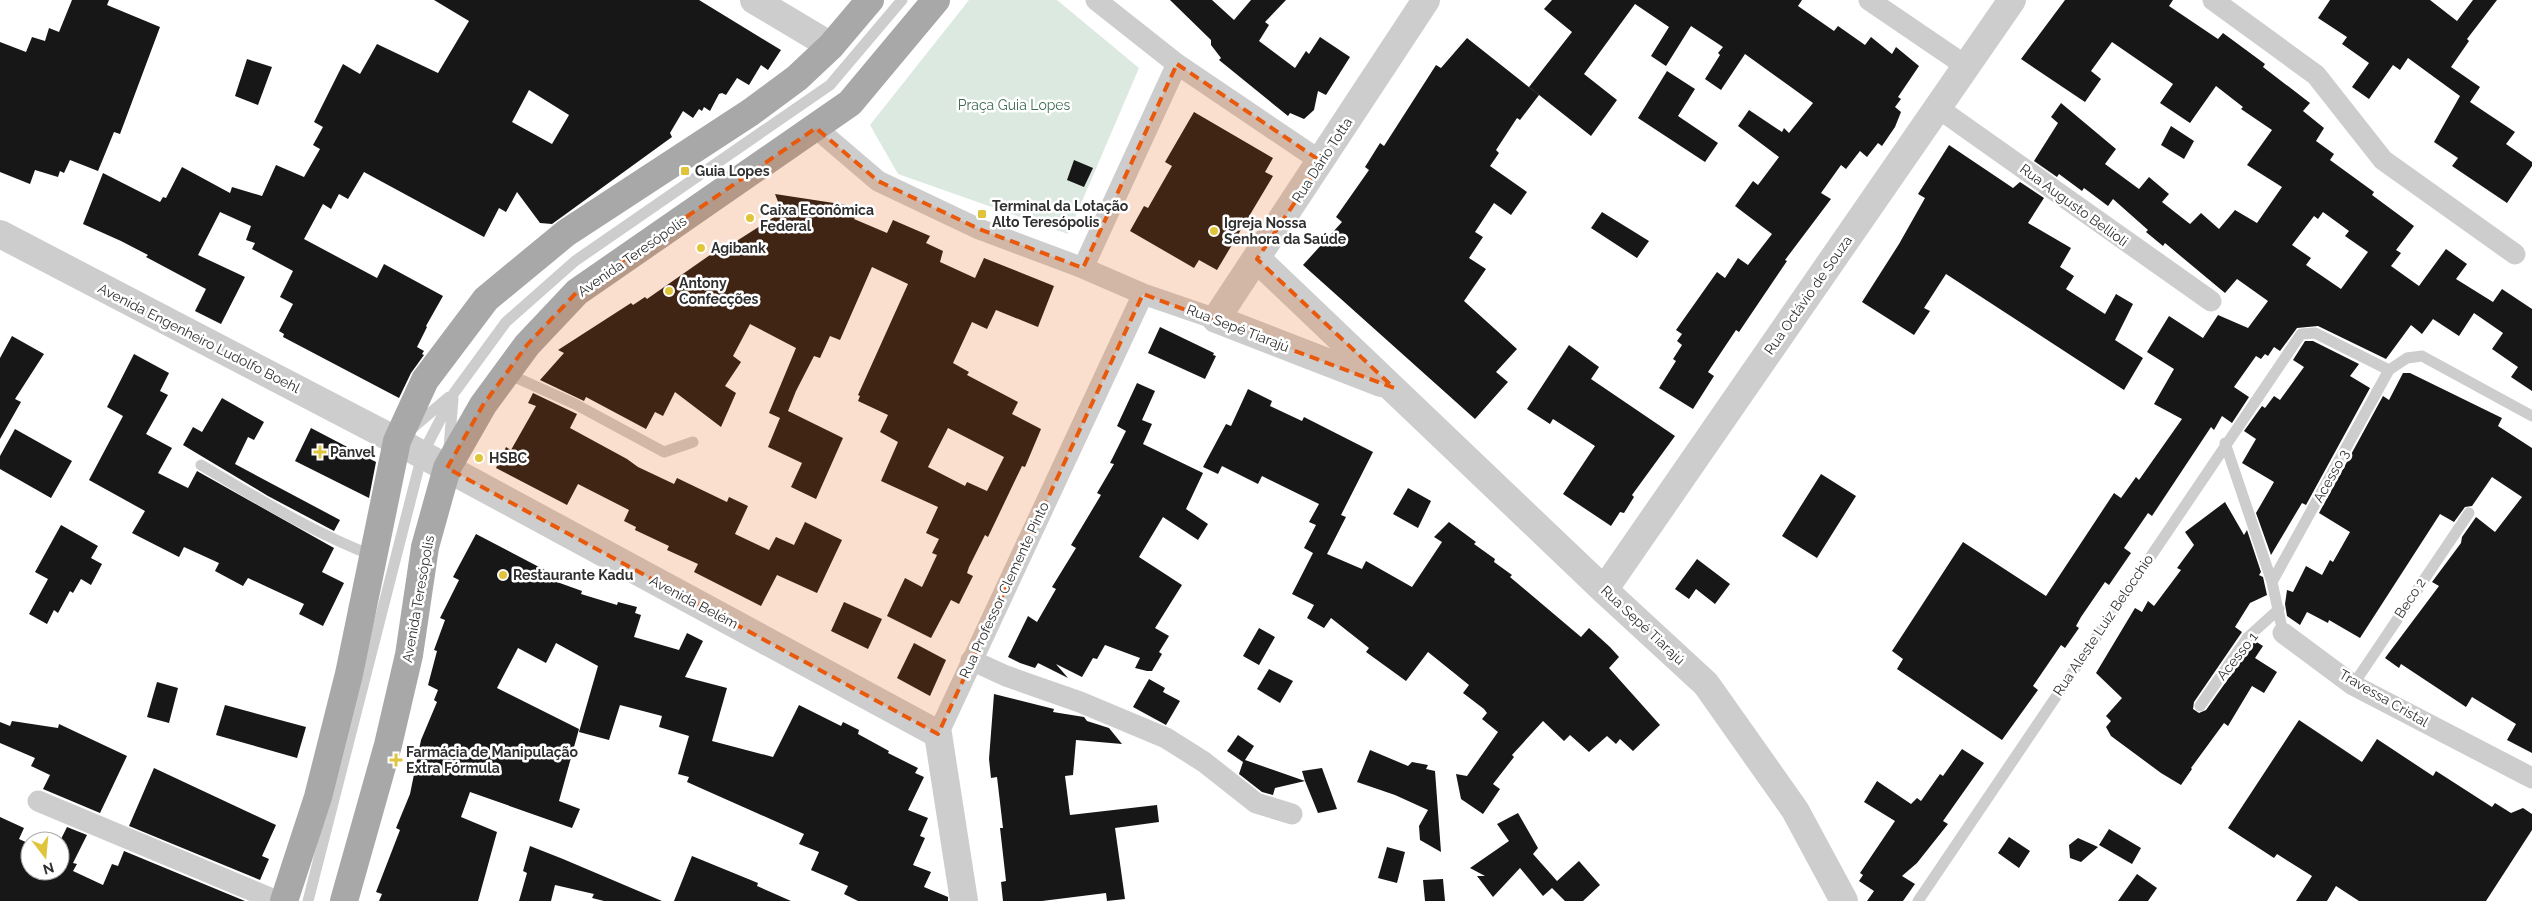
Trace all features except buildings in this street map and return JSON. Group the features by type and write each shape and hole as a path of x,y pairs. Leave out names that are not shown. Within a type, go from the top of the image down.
{"main road":[{"name":"Avenida Teresópolis","path":"344,901 388,745 409,655 425,548 447,468 483,405 527,345 577,292 850,103 936,0"},
{"path":"284,901 322,778 349,674 398,441 425,380 486,300 566,233 751,112 797,78 831,46 861,6"}],"street":[{"path":"1096,0 1177,64 1322,162"},
{"name":"Rua Dário Totta","path":"1216,319 1322,162 1426,0"},
{"path":"1869,0 1966,66"},
{"name":"Rua Octávio de Souza","path":"1604,590 2012,0"},
{"path":"2213,0 2316,75 2383,160 2515,254"},
{"path":"764,2 831,46"},
{"path":"816,128 878,181 979,229 1083,268 1177,64"},
{"name":"Rua Augusto Bellioli","path":"1938,108 2211,301"},
{"name":"Avenida Engenheiro Ludolfo Boehl","path":"0,234 398,441"},
{"name":"Rua Sepé Tiarajú","path":"1257,259 1604,590 1706,684 1795,810 1844,901"},
{"name":"Rua Sepé Tiarajú","path":"1083,268 1143,294 1216,319 1394,388"},
{"name":"Rua Professor Clemente Pinto","path":"938,734 1143,294"},
{"name":"Avenida Belém","path":"398,441 938,734"},
{"name":"Travessa Cristal","path":"2283,633 2353,685 2532,778"},
{"path":"971,660 1006,676 1080,702 1166,738 1204,762 1256,803 1292,814"},
{"path":"938,734 964,901"},
{"path":"38,801 277,901"}],"lane":[{"path":"308,901 422,455 454,392 506,322 575,261 830,85 902,0"},
{"name":"Rua Aleste Luiz Belocchio","path":"1918,901 2225,443 2301,334 2315,333 2389,370"},
{"path":"2389,370 2406,358 2422,356 2532,416"},
{"name":"Acesso 3","path":"2272,582 2389,370"},
{"path":"506,374 575,404 664,452 693,442"},
{"path":"398,441 454,392"},
{"path":"447,468 454,392"},
{"name":"Travessa Cristal","path":"2225,443 2272,582 2283,633"},
{"path":"201,465 306,524 348,546 374,556"},
{"name":"Beco 2","path":"2353,685 2469,513"},
{"name":"Acesso 1","path":"2200,706 2248,637 2279,609"}],"highlighted area":[{"path":"1177,64 1322,162 1257,259 1394,388 1143,294 938,734 447,468 483,405 527,345 577,292 816,128 878,181 979,229 1083,268"}],"green space":[{"name":"Praça Guia Lopes","path":"969,0 1057,0 1139,68 1068,234 898,174 870,125"}],"place":[{"name":"Guia Lopes","path":"685,171"},
{"name":"Terminal da Lotação Alto Teresópolis","path":"982,214"},
{"name":"Caixa Econômica Federal","path":"750,218"},
{"name":"Igreja Nossa Senhora da Saúde","path":"1214,231"},
{"name":"Agibank","path":"701,248"},
{"name":"Antony Confecções","path":"669,291"},
{"name":"Panvel","path":"320,452"},
{"name":"HSBC","path":"479,458"},
{"name":"Restaurante Kadu","path":"503,575"},
{"name":"Farmácia de Manipulação Extra Fórmula","path":"396,760"}]}
